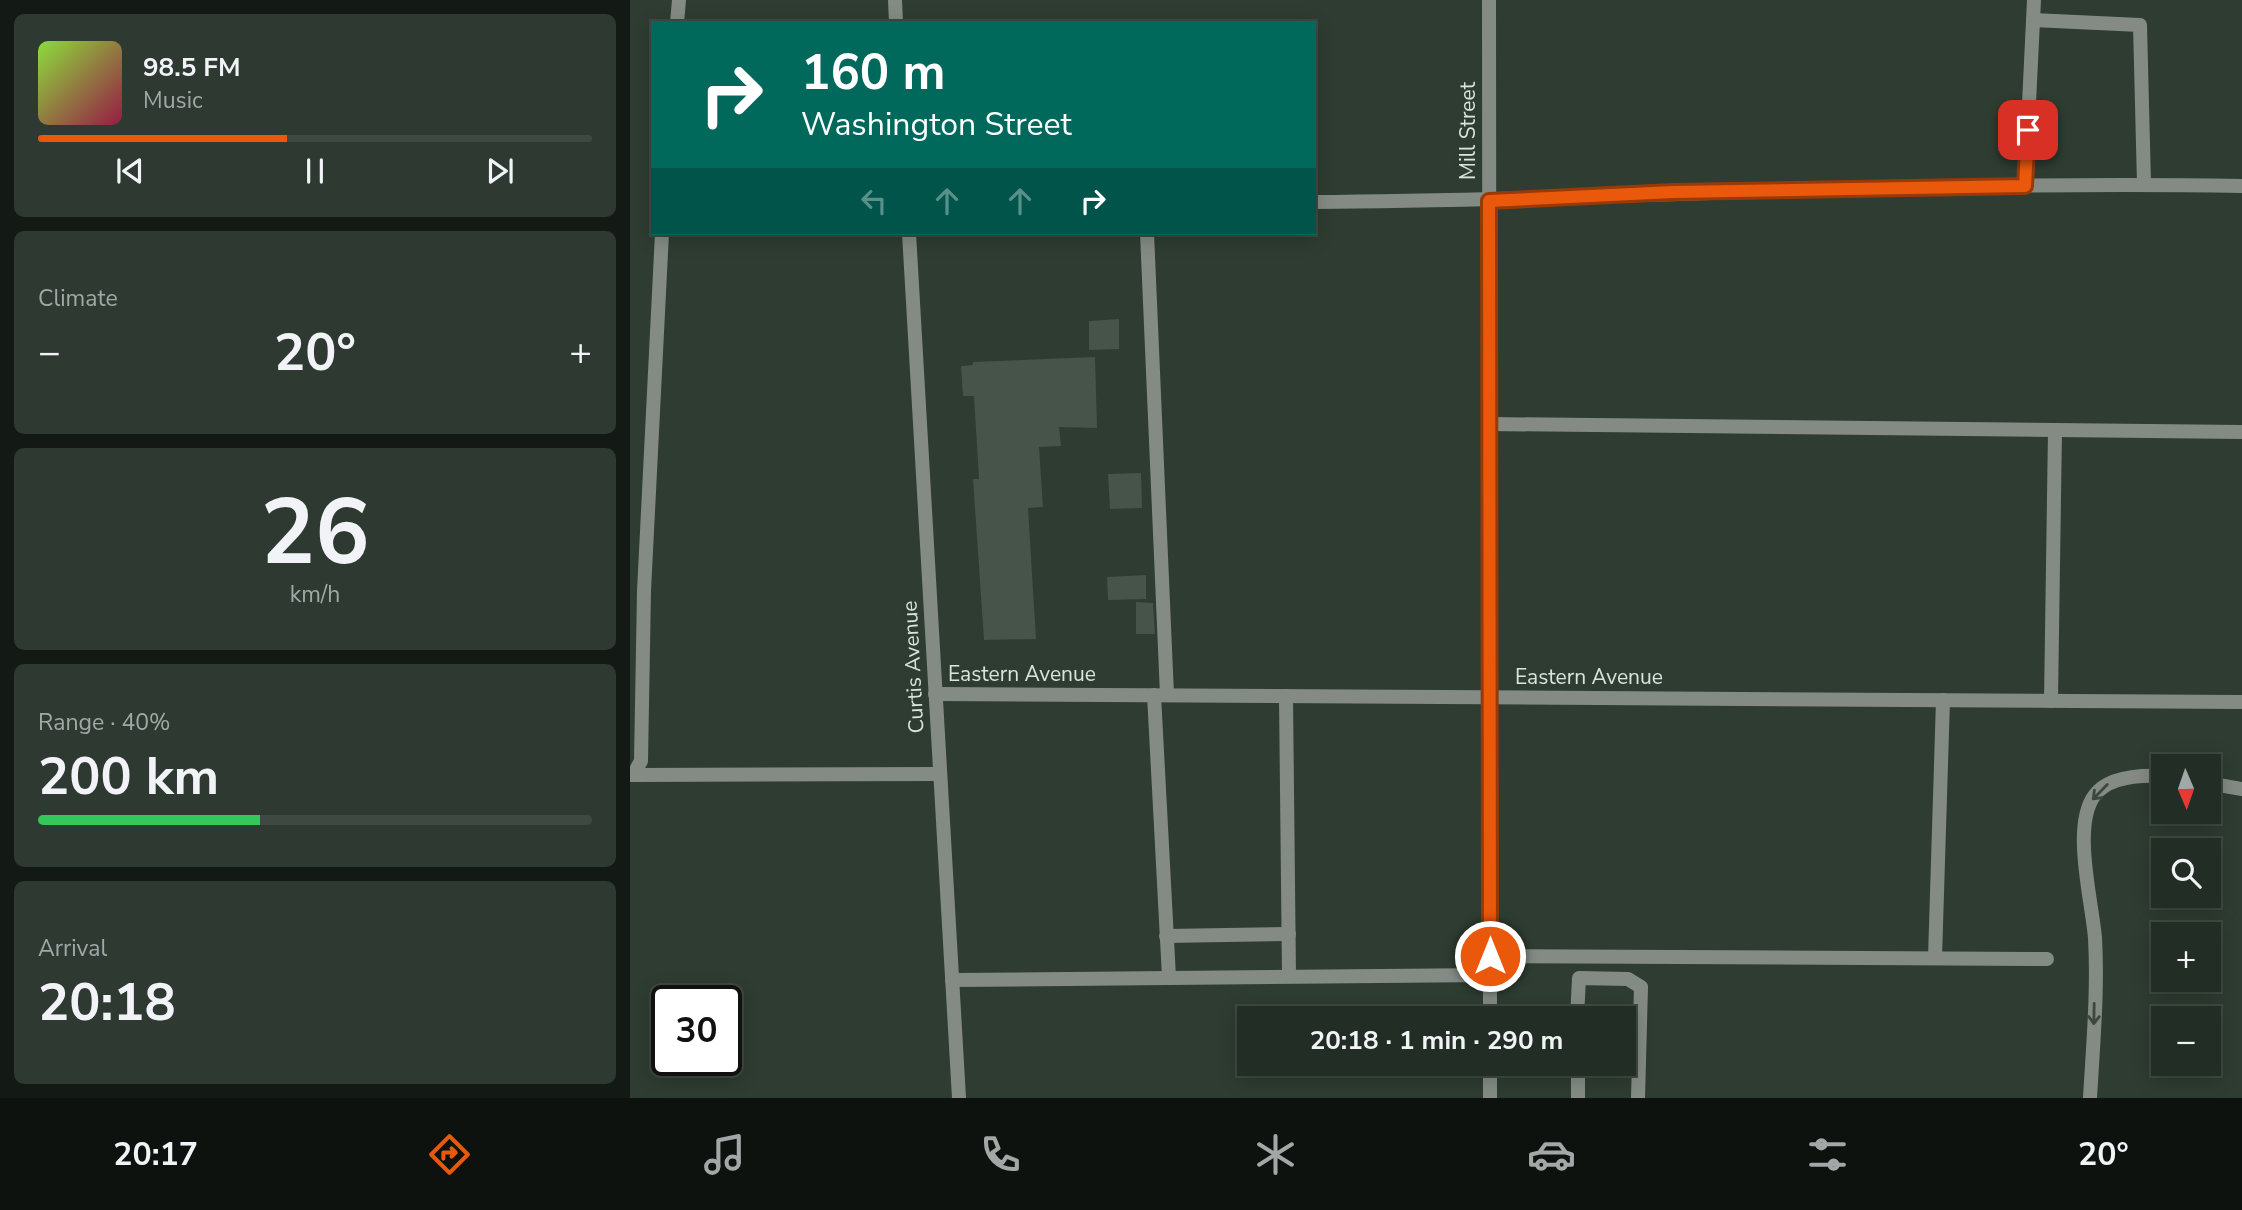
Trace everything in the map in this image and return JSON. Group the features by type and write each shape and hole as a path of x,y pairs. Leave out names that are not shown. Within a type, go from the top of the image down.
{"street":[{"path":"677,21 678,0"},
{"path":"895,0 896,21"},
{"name":"Mill Street","path":"1489,0 1490,1006"},
{"path":"2025,186 2034,0"},
{"path":"2033,20 2140,24 2144,184"},
{"path":"1316,202 1489,201 1673,192 2144,184 2242,186"},
{"path":"632,775 641,761 644,591 662,235"},
{"name":"Curtis Avenue","path":"909,235 959,1098"},
{"path":"1147,235 1169,977"},
{"path":"1489,424 2242,432"},
{"path":"2051,701 2055,430"},
{"name":"Eastern Avenue","path":"935,694 2242,702"},
{"path":"1286,696 1289,976"},
{"path":"1935,958 1943,700"},
{"path":"632,775 940,774"},
{"path":"2090,1098 2095,937 2085,867 2085,818 2094,795 2109,783 2151,775"},
{"path":"2221,785 2242,789"},
{"path":"1166,936 1289,934"},
{"path":"1490,956 2047,958"},
{"path":"952,980 1490,975"},
{"path":"1578,1006 1579,978 1629,979 1641,987 1638,1098"},
{"path":"1490,1076 1490,1098"},
{"path":"1578,1076 1578,1098"}],"building":[{"path":"1119,319 1119,349 1089,350 1089,321"},
{"path":"1095,357 1097,428 1059,427 1061,446 1039,447 1043,507 1028,508 1036,639 984,640 973,479 979,479 974,396 963,396 961,366 973,365 973,362"},
{"path":"1141,473 1142,508 1110,509 1108,474"},
{"path":"1146,575 1146,599 1108,600 1107,577"},
{"path":"1136,602 1153,603 1155,634 1136,634"}],"route":[{"path":"1490,956 1489,201 1673,192 2025,186 2028,130"}]}
